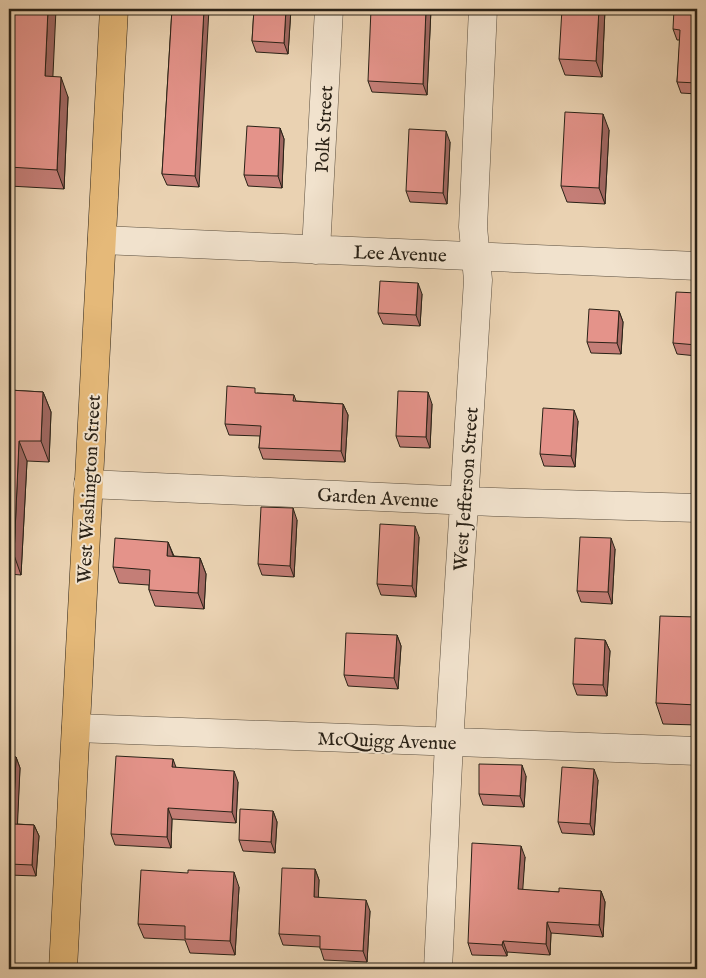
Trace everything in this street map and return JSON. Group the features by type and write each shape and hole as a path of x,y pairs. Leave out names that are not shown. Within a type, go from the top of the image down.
{"main road":[{"name":"West Washington Street","path":"63,969 114,9"}],"street":[{"name":"Polk Street","path":"316,250 329,9"},
{"name":"West Jefferson Street","path":"438,969 449,743 478,280 473,227 483,9"},
{"name":"Lee Avenue","path":"102,240 697,266"},
{"name":"Garden Avenue","path":"88,484 464,501 697,508"},
{"name":"McQuigg Avenue","path":"76,728 697,751"}],"building":[{"path":"9,9 48,9 45,76 61,77 57,170 9,167"},
{"path":"172,9 204,9 195,176 162,174"},
{"path":"254,9 286,9 284,43 252,41"},
{"path":"371,9 426,9 423,84 368,81"},
{"path":"562,9 599,9 596,61 559,59"},
{"path":"674,9 697,9 697,83 677,82 680,30 673,29"},
{"path":"565,112 603,114 599,188 561,186"},
{"path":"247,126 280,128 278,176 244,175"},
{"path":"409,129 446,131 443,193 406,191"},
{"path":"380,281 418,283 416,315 378,313"},
{"path":"676,292 697,293 697,345 673,343"},
{"path":"589,309 619,311 617,343 587,342"},
{"path":"227,386 255,388 255,393 294,395 293,401 343,404 341,451 259,448 261,426 225,424"},
{"path":"9,390 43,392 41,441 19,441 14,555 9,554"},
{"path":"398,391 428,392 426,437 396,436"},
{"path":"543,408 574,410 571,456 540,454"},
{"path":"261,507 293,508 290,566 258,564"},
{"path":"380,524 415,526 412,586 377,584"},
{"path":"580,537 611,538 608,592 577,591"},
{"path":"115,538 168,542 167,556 200,558 198,593 149,590 150,570 113,567"},
{"path":"660,616 697,617 697,705 656,703"},
{"path":"346,633 397,635 394,678 344,675"},
{"path":"575,638 605,640 603,685 573,684"},
{"path":"116,756 173,759 172,767 234,771 232,812 168,808 167,837 111,834"},
{"path":"9,757 16,757 13,824 34,825 32,865 9,864"},
{"path":"479,764 522,765 520,796 479,794"},
{"path":"562,767 594,769 590,824 558,822"},
{"path":"240,809 273,811 271,842 239,840"},
{"path":"472,843 521,846 518,889 559,892 559,888 601,891 599,925 547,922 546,944 503,941 502,945 468,943"},
{"path":"282,868 315,869 314,897 366,900 363,951 320,949 320,936 279,934"},
{"path":"141,870 188,873 188,870 234,872 230,941 185,939 185,926 138,924"}]}
